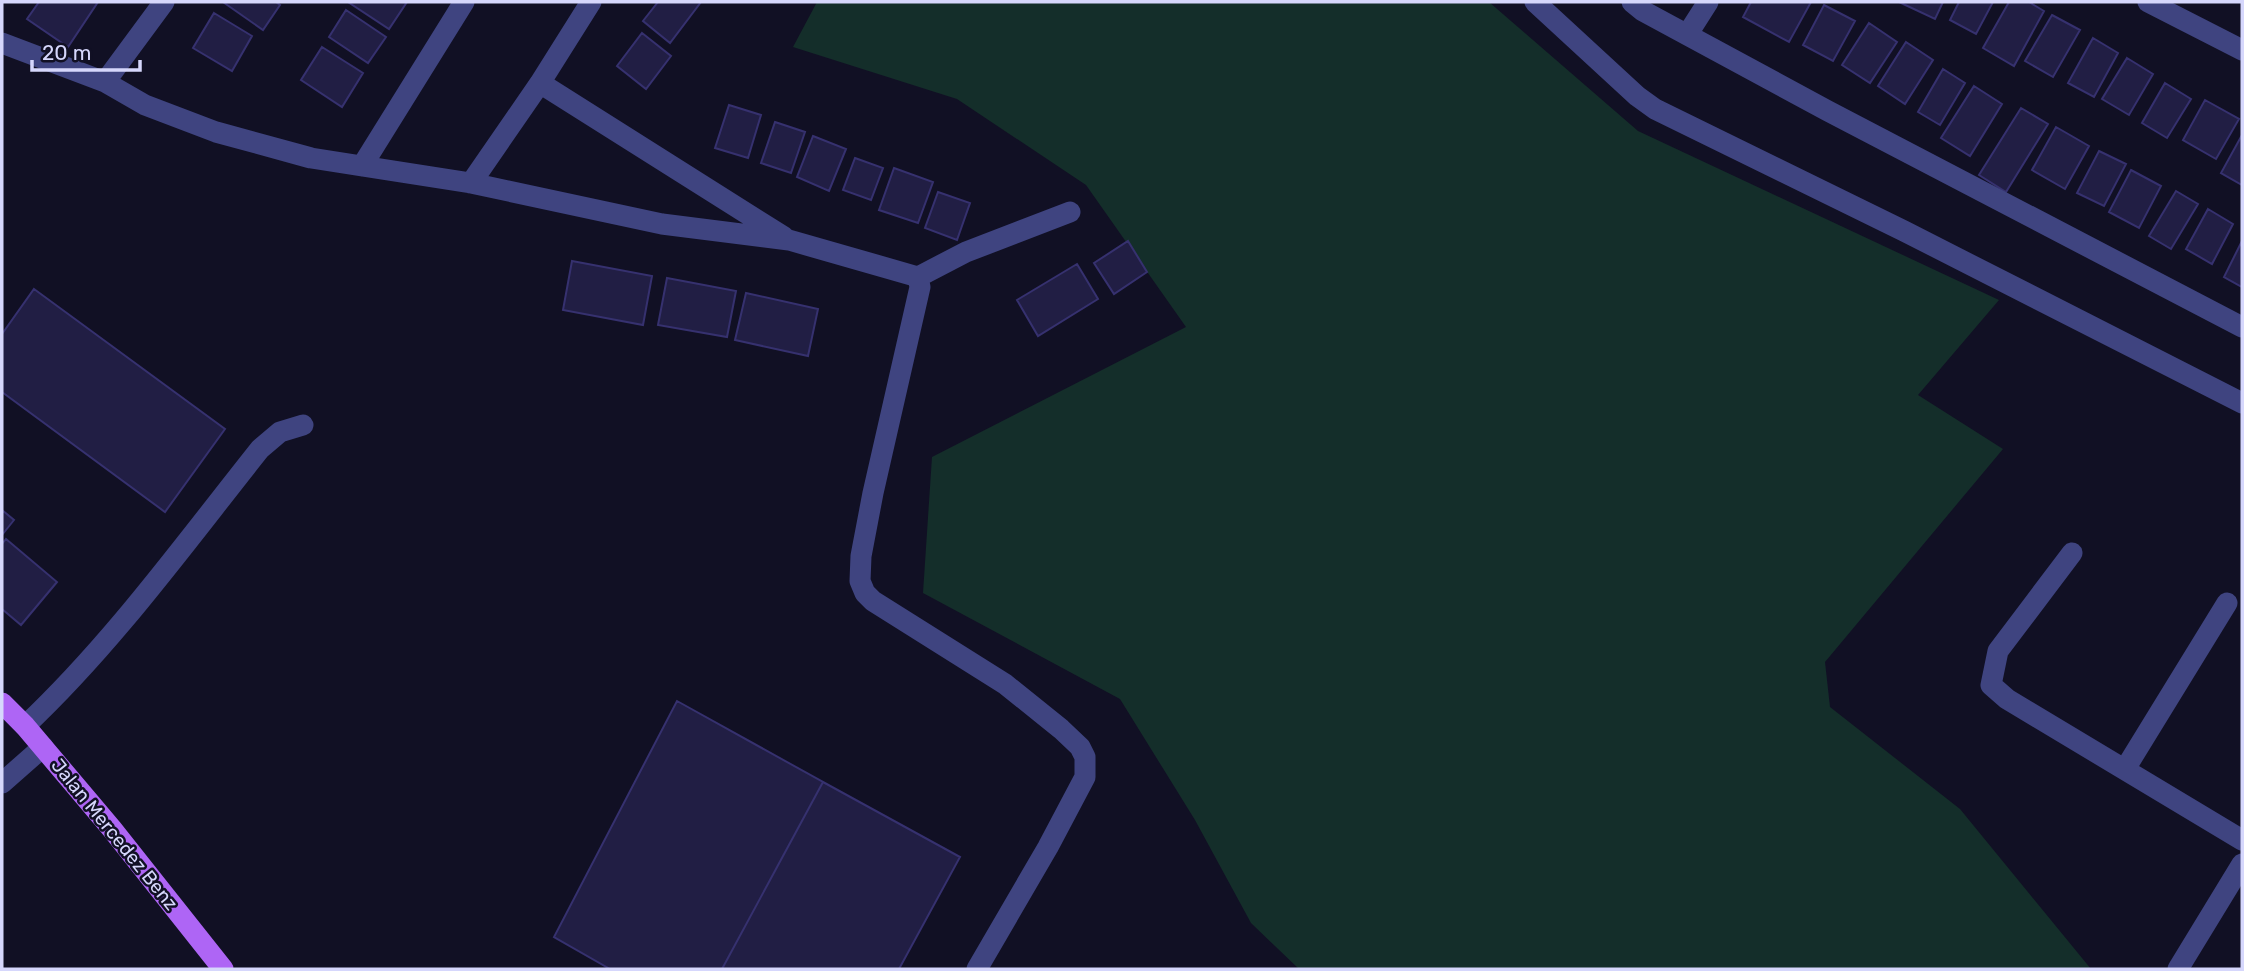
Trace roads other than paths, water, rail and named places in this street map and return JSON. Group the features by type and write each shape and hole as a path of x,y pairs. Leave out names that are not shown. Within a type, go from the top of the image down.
{"main road":[{"name":"Jalan Mercedez Benz","path":"2,703 25,726 120,839 223,969"}],"street":[{"path":"105,82 164,2"},
{"path":"362,166 464,2"},
{"path":"471,183 541,83 590,2"},
{"path":"1535,2 1637,96 1655,109 1904,231 2242,403"},
{"path":"1632,2 1643,11 1828,111 2242,327"},
{"path":"1687,35 1708,2"},
{"path":"2148,2 2242,50"},
{"path":"2,43 105,82 145,105 216,132 311,158 471,183 662,224 789,240 918,277 966,252 1070,212"},
{"path":"541,83 789,240"},
{"path":"918,277 920,287 871,505 860,581 865,593 873,601 1024,699 1062,729 1080,747 1085,757 1085,778 977,969"},
{"path":"25,726 129,614 260,449 280,432 303,425"},
{"path":"2072,553 1998,652 1991,685 2007,699 2242,839"},
{"path":"2125,769 2227,603"},
{"path":"2,783 43,747"},
{"path":"2178,969 2242,864"}]}
